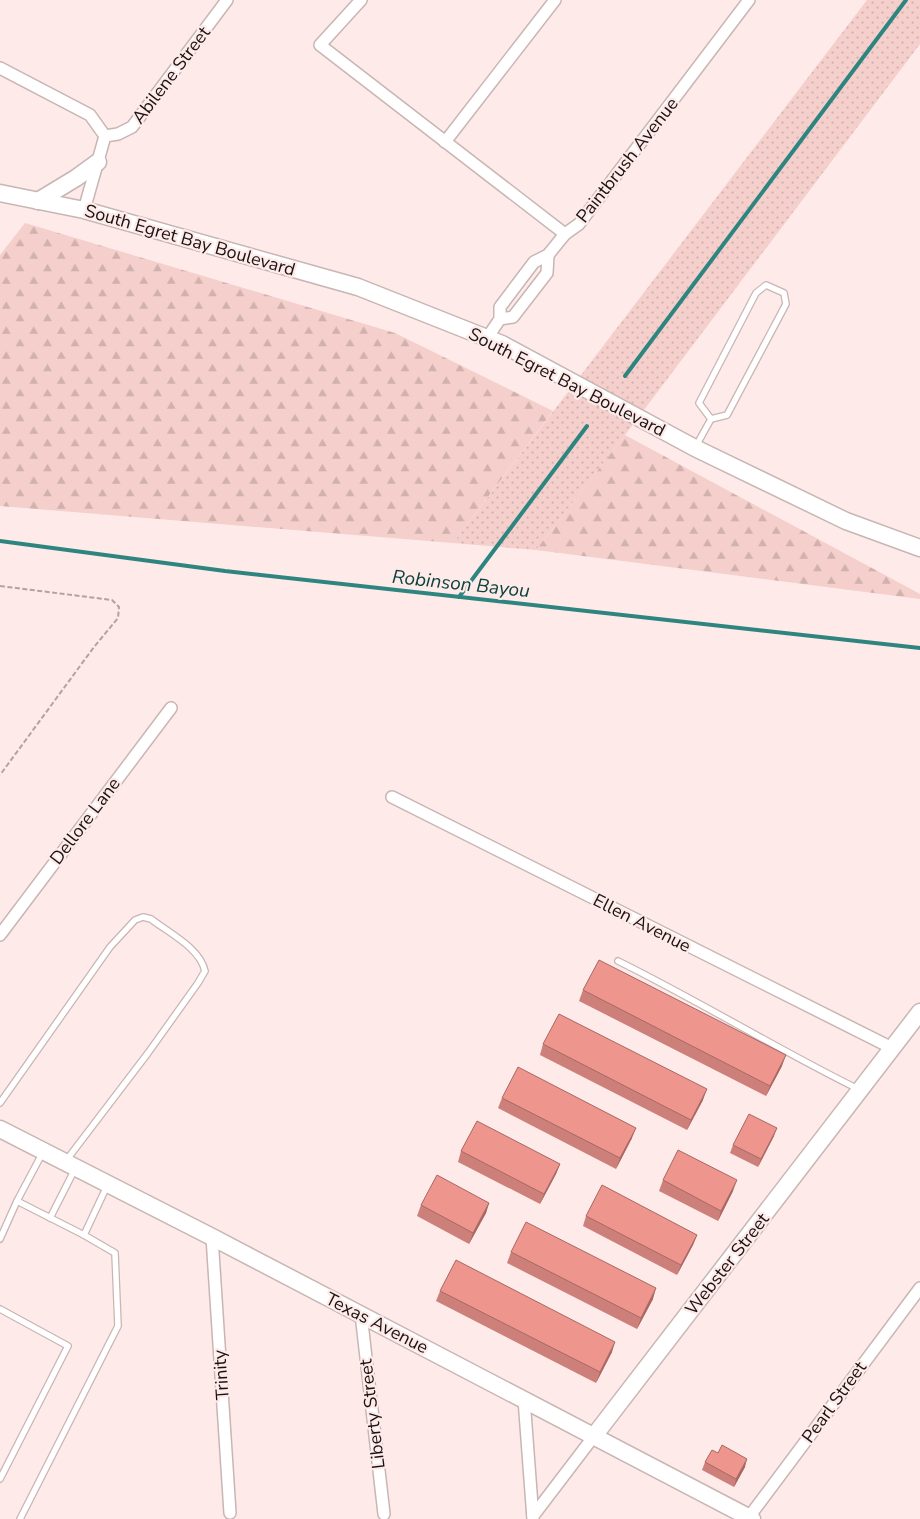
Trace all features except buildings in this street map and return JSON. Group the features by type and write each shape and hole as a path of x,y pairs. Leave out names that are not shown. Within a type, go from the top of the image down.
{"street":[{"name":"Abilene Street","path":"105,136 118,134 132,127 227,0"},
{"path":"361,0 320,45 565,234"},
{"path":"445,142 555,0"},
{"name":"Paintbrush Avenue","path":"487,338 500,319 500,307 534,262 548,255 565,234 579,224 750,0"},
{"path":"0,68 90,115 105,136 84,210"},
{"path":"38,201 98,162"},
{"name":"South Egret Bay Boulevard","path":"0,193 84,210 358,287 502,344 695,448 846,521 920,548"},
{"path":"500,319 513,317 547,273 548,255"},
{"name":"Dellore Lane","path":"0,935 171,708"},
{"name":"Ellen Avenue","path":"392,797 892,1048"},
{"name":"Webster Street","path":"533,1517 920,1012"},
{"name":"Texas Avenue","path":"0,1129 361,1314 751,1518"},
{"name":"Trinity","path":"212,1237 230,1513"},
{"name":"Pearl Street","path":"751,1518 920,1288"},
{"name":"Liberty Street","path":"361,1314 384,1514"},
{"path":"524,1399 533,1517"}],"lane":[{"path":"695,448 711,419 727,415 786,304 784,293 766,285 756,293 699,403 711,419"},
{"path":"0,1103 110,947 135,920 143,916 151,919 197,953 205,971 70,1165 50,1218"},
{"path":"618,961 668,986 799,1060 860,1090"},
{"path":"0,1239 17,1201 44,1151"},
{"path":"84,1235 108,1184"},
{"path":"17,1201 115,1253 118,1326 20,1519"},
{"path":"0,1309 68,1346 0,1479"}],"path":[{"path":"0,586 112,600 119,607 118,618 94,647 0,775"}],"green space":[{"path":"867,0 920,0 920,44 625,435 536,550 453,543"},
{"path":"25,223 395,333 553,411 453,543 0,506 0,255"},
{"path":"625,435 920,594 920,599 536,550"}],"waterway":[{"path":"625,376 906,0"},
{"path":"459,597 587,426"},
{"name":"Robinson Bayou","path":"0,541 225,571 920,648"}]}
